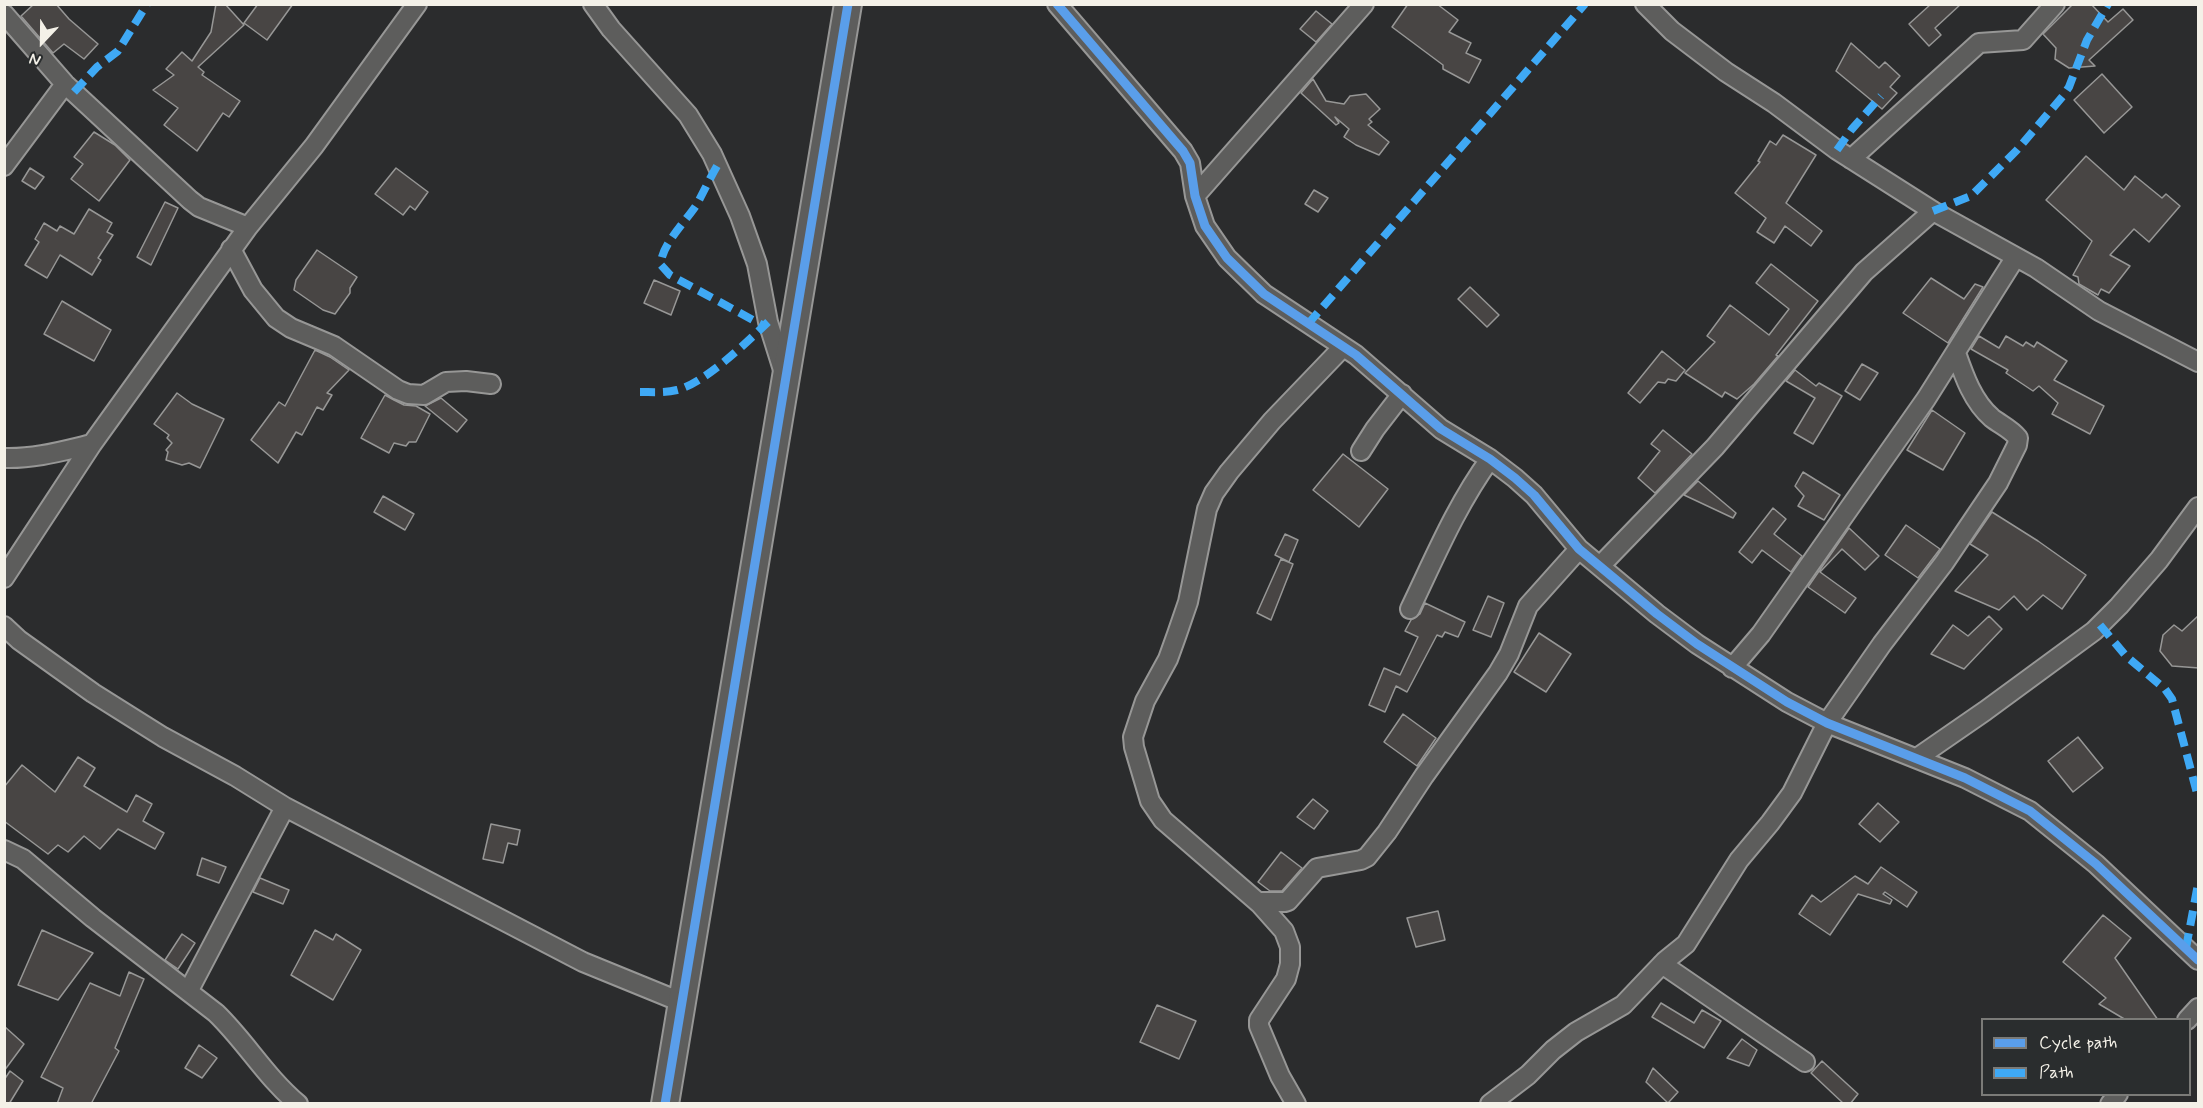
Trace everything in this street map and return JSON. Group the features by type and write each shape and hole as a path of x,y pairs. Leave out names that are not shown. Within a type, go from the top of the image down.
{"street":[{"path":"4,578 92,444 231,249 314,146 417,4"},
{"path":"593,4 611,30 688,115 712,154 740,216 757,264 768,322 786,381"},
{"path":"665,1104 848,4"},
{"path":"1057,4 1183,151 1190,163 1195,196 1205,226 1227,258 1264,294 1363,361 1441,429 1490,459 1534,495 1579,549 1665,620 1732,668 1787,702 1827,723 1965,778 2030,811 2096,864 2199,960"},
{"path":"1195,196 1364,4"},
{"path":"1645,4 1672,31 1726,72 1774,103 1851,159 1933,211 2036,268 2099,311 2199,362"},
{"path":"1851,159 1979,43 2023,40 2055,4"},
{"path":"4,14 65,84 199,207 248,227"},
{"path":"4,166 65,84"},
{"path":"1600,566 1715,447 1864,272 1933,211"},
{"path":"231,249 253,290 276,318 291,328 334,346 398,390 408,394 424,395 446,382 466,381 491,384"},
{"path":"1732,668 1761,634 1822,550 1926,399 2015,258"},
{"path":"1296,1104 1280,1076 1259,1026 1259,1020 1286,979 1290,964 1290,947 1284,931 1258,902 1163,820 1150,801 1133,737 1145,701 1168,658 1188,602 1207,509 1214,493 1272,421 1343,347"},
{"path":"1490,1104 1528,1075 1553,1050 1576,1032 1623,1005 1662,964 1686,944 1739,860 1792,793 1827,723 1951,553 1998,483 2018,438 1993,419 1980,405 1965,377 1956,353"},
{"path":"1361,451 1402,394"},
{"path":"4,458 24,459 92,444"},
{"path":"1410,609 1455,514 1490,459"},
{"path":"1917,758 2094,631 2126,598 2199,507"},
{"path":"1258,902 1288,901 1317,868 1361,860 1367,856 1387,832 1498,673 1509,654 1528,606 1579,549"},
{"path":"4,626 19,640 93,693 163,737 235,776 285,807 583,962 681,1002"},
{"path":"189,990 285,807"},
{"path":"4,850 23,859 93,918 189,990 234,1030 263,1070 298,1104"},
{"path":"1662,964 1805,1062"}],"building":[{"path":"34,4 56,4 69,19 98,44 84,59 64,44 53,53 21,16"},
{"path":"216,4 225,4 244,25 198,67 204,72 202,75 240,101 229,117 223,113 197,151 164,125 178,108 153,90 174,75 166,69 182,52 192,61 211,32"},
{"path":"258,4 293,4 267,40 244,23"},
{"path":"1408,4 1437,4 1458,20 1449,32 1471,43 1466,53 1481,60 1469,83 1443,69 1443,65 1392,27"},
{"path":"1931,4 1961,4 1935,28 1941,35 1929,46 1909,24"},
{"path":"2073,4 2091,4 2108,22 2123,9 2133,20 2089,60 2095,66 2069,68 2055,59 2056,48 2043,34"},
{"path":"1316,11 1332,24 1316,42 1300,29"},
{"path":"1851,43 1879,68 1885,62 1900,76 1890,87 1897,93 1882,109 1836,71"},
{"path":"2102,74 2132,107 2104,133 2074,100"},
{"path":"1313,79 1326,101 1344,104 1350,96 1366,94 1380,109 1369,119 1372,122 1368,125 1389,142 1379,155 1344,137 1349,129 1335,117 1339,123 1336,125 1301,93"},
{"path":"94,132 115,145 130,160 99,201 71,179 83,164 74,157"},
{"path":"1783,135 1816,155 1786,203 1822,231 1811,246 1785,226 1774,243 1757,232 1766,218 1735,193 1760,162 1758,161 1770,141 1776,145"},
{"path":"2086,156 2124,190 2135,176 2162,198 2166,194 2180,206 2149,242 2134,229 2110,255 2130,266 2109,293 2101,289 2098,295 2079,284 2078,277 2073,275 2092,241 2046,200"},
{"path":"30,168 44,177 35,189 22,181"},
{"path":"396,168 428,192 415,210 410,206 403,215 375,194"},
{"path":"1314,190 1328,198 1318,212 1305,204"},
{"path":"165,202 178,208 151,265 137,257"},
{"path":"89,209 112,223 107,232 113,235 98,258 101,260 92,275 60,255 47,278 25,265 39,242 35,239 44,223 57,231 60,226 74,234"},
{"path":"317,250 357,277 350,288 350,293 335,314 323,310 294,290 296,280"},
{"path":"1771,264 1818,301 1776,355 1778,356 1754,384 1737,399 1725,392 1722,397 1685,373 1715,342 1707,336 1730,305 1769,335 1789,309 1756,283"},
{"path":"1931,278 1964,299 1975,284 1983,287 1948,343 1903,313"},
{"path":"654,280 680,291 671,315 644,303"},
{"path":"1470,287 1499,315 1487,327 1458,299"},
{"path":"62,301 111,330 94,361 44,334"},
{"path":"1979,336 1999,348 2006,336 2023,346 2026,342 2034,347 2037,342 2067,361 2054,380 2104,406 2090,434 2052,414 2058,403 2039,386 2033,391 2006,373 2008,370 1971,349"},
{"path":"315,350 349,370 327,393 332,395 323,410 317,407 302,435 296,432 278,463 251,440 279,402 285,406"},
{"path":"1662,351 1685,370 1676,381 1668,379 1665,383 1658,382 1640,403 1628,393"},
{"path":"1862,364 1878,373 1860,400 1845,391"},
{"path":"1795,370 1816,386 1819,383 1842,396 1813,444 1794,433 1815,398 1786,381"},
{"path":"177,393 192,404 224,419 200,468 189,463 182,465 166,460 168,452 166,450 172,443 167,438 169,435 154,424"},
{"path":"385,395 404,405 416,406 430,414 416,442 409,442 406,446 394,443 389,453 361,438"},
{"path":"441,398 467,420 457,432 425,406"},
{"path":"1932,410 1965,433 1943,470 1907,450"},
{"path":"1663,430 1692,454 1655,493 1638,478 1660,451 1651,444"},
{"path":"1343,454 1388,489 1359,527 1313,490"},
{"path":"1803,472 1840,495 1824,520 1798,506 1804,496 1795,486"},
{"path":"1698,481 1736,513 1733,518 1684,495"},
{"path":"383,496 414,514 405,530 374,512"},
{"path":"1773,508 1786,519 1774,534 1802,556 1791,572 1762,550 1752,563 1739,552"},
{"path":"1992,512 2086,575 2062,609 2043,595 2027,610 2014,596 1999,610 1955,591 1988,555 1970,544"},
{"path":"1906,525 1940,549 1918,578 1885,555"},
{"path":"1849,528 1879,556 1865,570 1842,549 1820,572 1856,598 1845,613 1808,587"},
{"path":"1285,534 1298,540 1289,562 1275,555"},
{"path":"1281,559 1293,564 1271,620 1257,613"},
{"path":"1488,596 1504,603 1491,637 1473,630"},
{"path":"1425,603 1465,622 1458,637 1445,632 1442,637 1437,635 1407,692 1396,686 1385,712 1369,705 1384,668 1400,675 1418,637 1405,631 1411,620 1420,614"},
{"path":"2199,615 2199,668 2172,666 2160,651 2163,635 2174,625 2182,631"},
{"path":"1989,616 2002,629 1964,669 1931,654 1953,625 1968,636"},
{"path":"1539,633 1571,654 1546,692 1514,672"},
{"path":"1403,714 1436,738 1417,766 1384,742"},
{"path":"2078,737 2103,768 2073,792 2048,761"},
{"path":"78,757 95,768 84,786 127,812 136,795 152,804 143,821 164,833 155,849 118,829 100,849 84,836 68,852 58,845 48,854 4,821 4,787 22,765 55,792"},
{"path":"1313,799 1328,811 1314,829 1297,817"},
{"path":"1878,803 1899,822 1880,842 1859,824"},
{"path":"491,824 520,830 517,845 508,843 503,863 483,859"},
{"path":"1281,852 1302,868 1282,891 1270,891 1258,882"},
{"path":"202,858 226,867 219,883 197,875"},
{"path":"1881,867 1917,892 1907,907 1885,892 1883,894 1892,900 1890,904 1858,894 1830,935 1799,914 1812,895 1821,902 1855,876 1868,884"},
{"path":"260,878 289,890 283,904 253,892"},
{"path":"1438,911 1445,940 1416,947 1407,918"},
{"path":"2103,915 2131,938 2115,958 2157,1018 2123,1018 2099,1004 2106,998 2063,962"},
{"path":"42,930 93,953 58,1000 18,985"},
{"path":"315,930 333,940 336,934 361,950 333,1000 291,975"},
{"path":"182,934 195,943 178,969 165,960"},
{"path":"129,972 144,979 115,1048 119,1051 91,1104 57,1104 63,1088 41,1077 90,983 120,996"},
{"path":"1661,1003 1694,1023 1702,1010 1721,1021 1704,1048 1652,1017"},
{"path":"1157,1005 1196,1021 1179,1059 1140,1042"},
{"path":"4,1026 24,1044 4,1071"},
{"path":"1742,1039 1757,1050 1749,1066 1727,1058"},
{"path":"199,1045 217,1058 202,1078 185,1068"},
{"path":"1822,1061 1858,1094 1850,1104 1844,1104 1811,1073"},
{"path":"1653,1068 1678,1092 1668,1103 1646,1082"},
{"path":"10,1071 23,1081 9,1104 4,1104 4,1080"}],"marked path":[{"path":"74,92 97,67 118,51 147,4"},
{"path":"1308,324 1585,4"},
{"path":"1933,211 1971,196 2017,150 2063,96 2069,87 2087,40 2108,4"},
{"path":"1837,150 1881,96"},
{"path":"717,166 697,204 669,242 661,265 670,275 764,326"},
{"path":"640,392 668,392 688,386 713,371 768,322"},
{"path":"2100,625 2126,656 2165,689 2172,699 2198,797"},
{"path":"2186,948 2198,884"}],"cycle path":[{"path":"665,1104 848,4"},
{"path":"1057,4 1183,151 1190,163 1195,196 1205,226 1227,258 1264,294 1356,355 1441,429 1490,459 1515,478 1534,495 1579,549 1697,644 1787,702 1827,723 1965,778 2030,811 2096,864 2198,960"}]}
